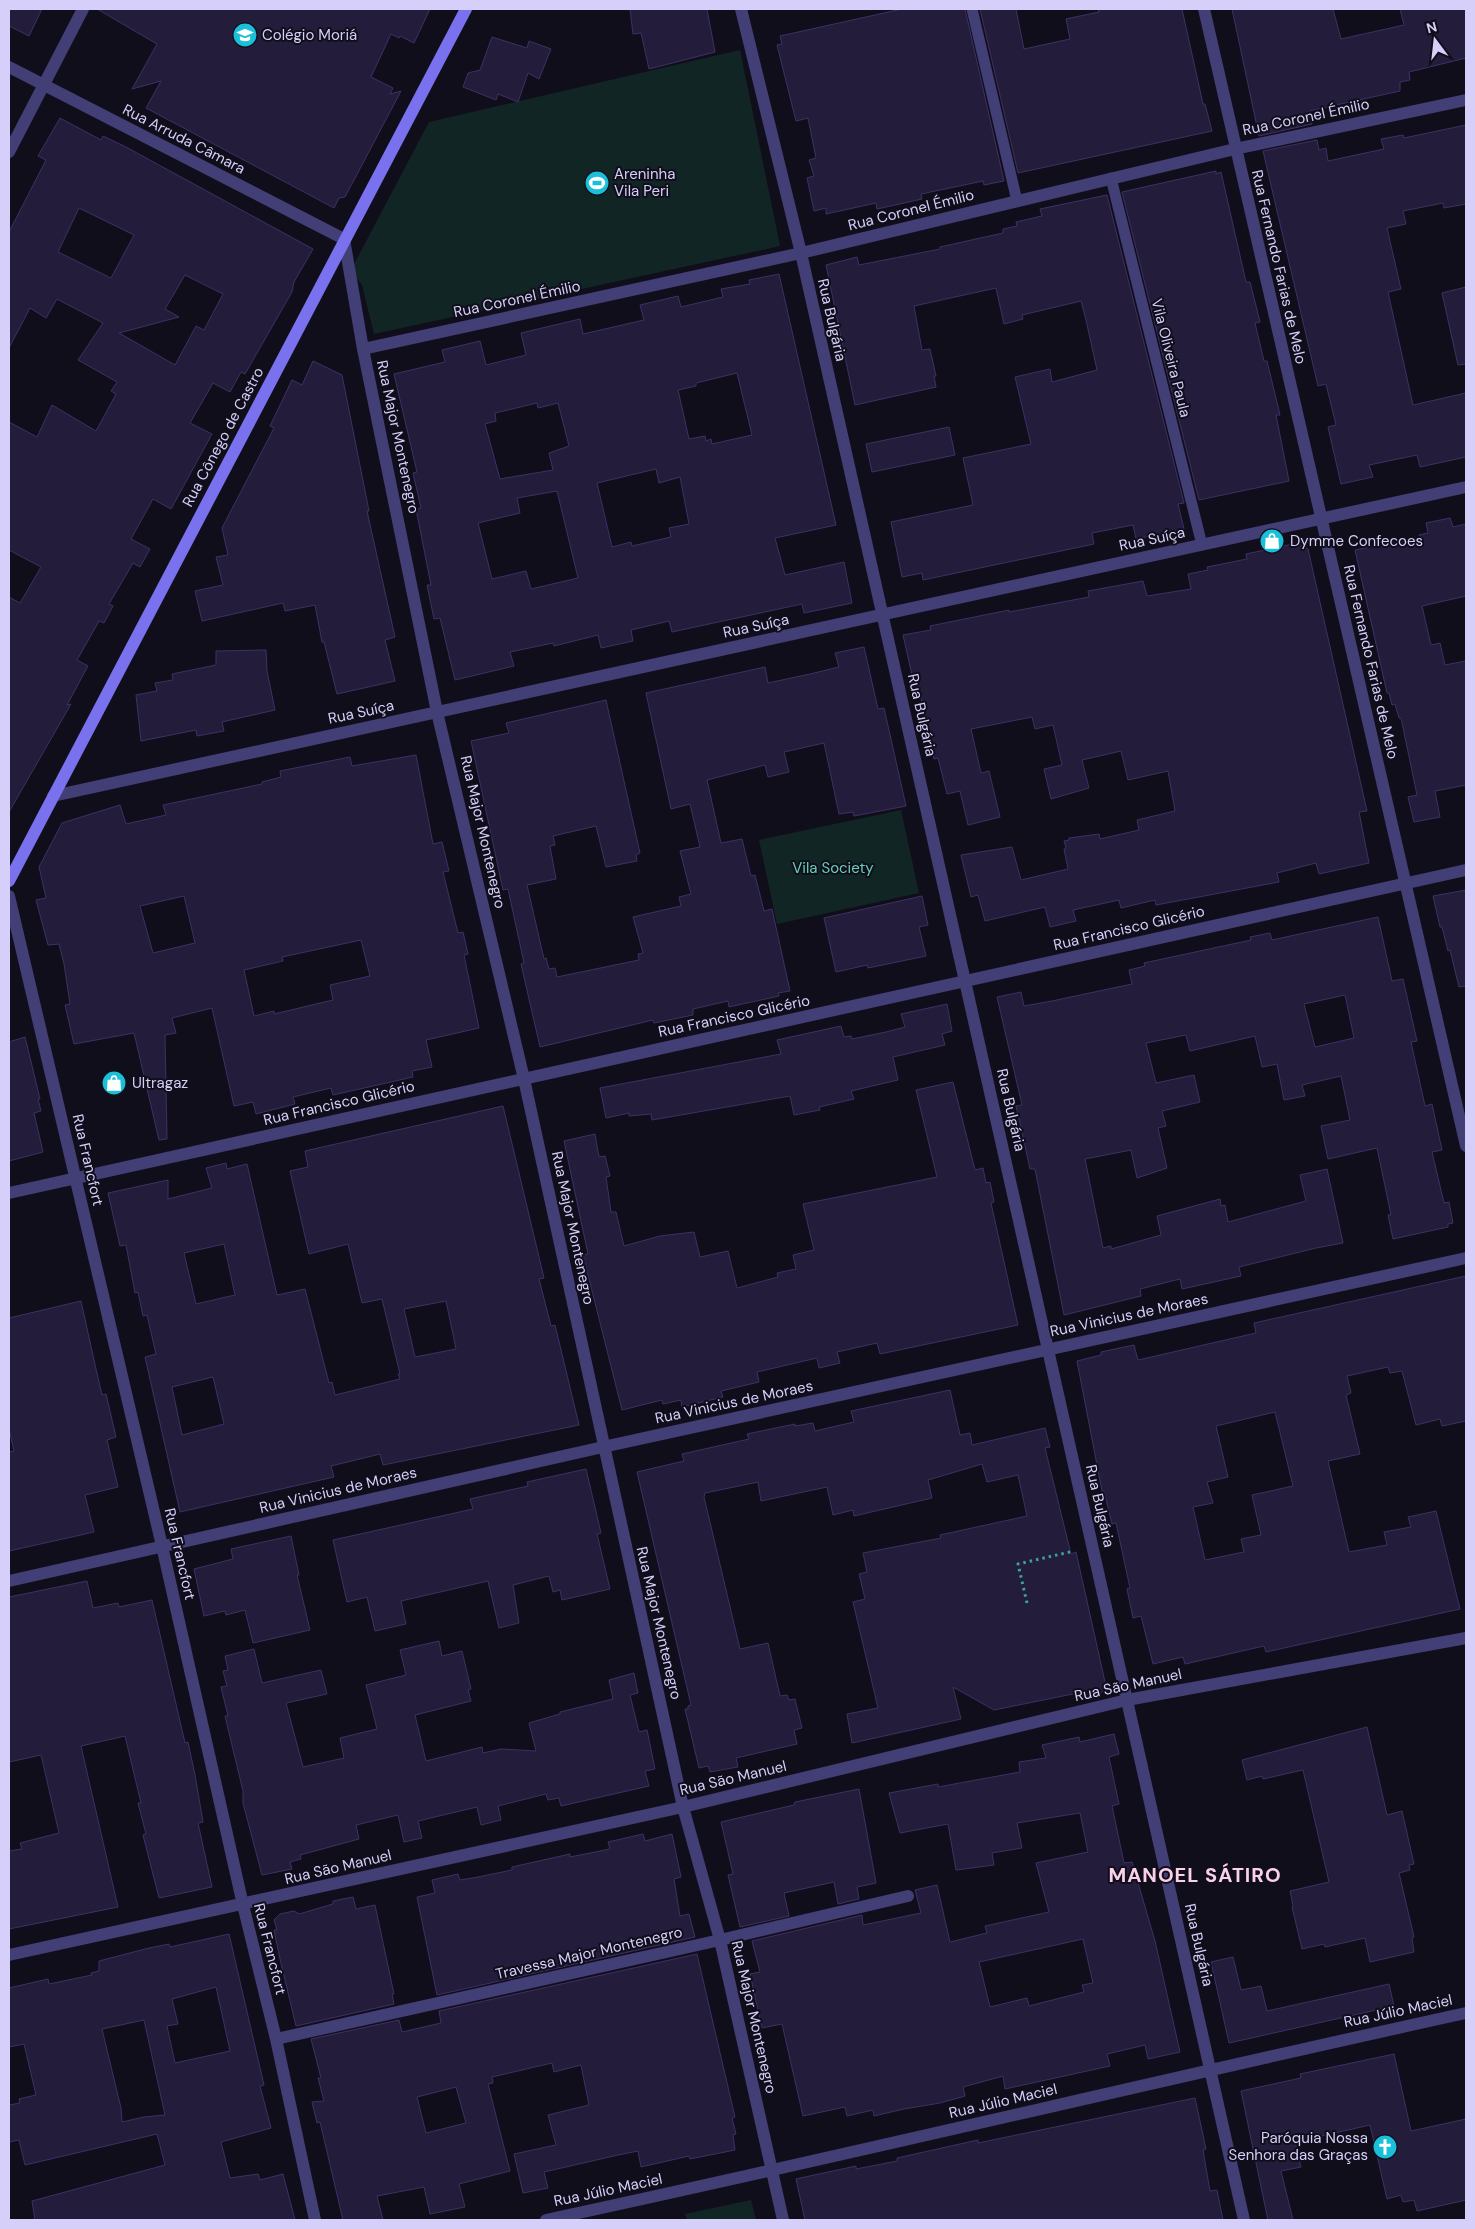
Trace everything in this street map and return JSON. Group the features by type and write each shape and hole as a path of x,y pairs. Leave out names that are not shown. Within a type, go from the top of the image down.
{"main road":[{"name":"Rua Cônego de Castro","path":"9,881 466,9"}],"street":[{"path":"9,152 83,9"},
{"name":"Rua Bulgária","path":"741,9 801,253 1244,2220"},
{"name":"Rua Fernando Farias de Melo","path":"1204,9 1466,1146"},
{"name":"Rua Arruda Câmara","path":"9,67 344,239"},
{"name":"Rua Coronel Émilio","path":"364,349 801,253 1235,149 1466,100"},
{"name":"Rua Major Montenegro","path":"344,239 364,349 437,712 524,1079 683,1807 720,1940 783,2220"},
{"name":"Rua Suíça","path":"53,796 1466,487"},
{"name":"Rua Francisco Glicério","path":"9,1193 1466,870"},
{"name":"Rua Francfort","path":"9,896 162,1546 243,1905 276,2039 315,2220"},
{"name":"Rua Vinicius de Moraes","path":"9,1580 603,1447 1466,1258"},
{"name":"Rua São Manuel","path":"9,1955 683,1807 1127,1700 1466,1638"},
{"name":"Travessa Major Montenegro","path":"276,2039 908,1896"},
{"name":"Rua Júlio Maciel","path":"546,2220 772,2172 1210,2069 1466,2013"}],"lane":[{"path":"972,9 1017,201"},
{"name":"Vila Oliveira Paula","path":"1111,178 1202,545"}],"path":[{"path":"1027,1603 1018,1564 1092,1546"}],"green space":[{"path":"740,50 780,246 374,334 362,285 351,270 429,122"},
{"name":"Vila Society","path":"901,810 919,893 777,924 759,840"},
{"path":"751,2200 756,2220 687,2220 685,2214"}],"building":[{"path":"9,9 42,9 29,36 9,26"},
{"path":"97,9 430,9 414,43 391,34 371,77 393,88 390,94 401,91 345,197 339,198 334,208 146,108 161,81 132,89 157,44"},
{"path":"630,9 707,9 715,52 649,69 641,33 633,34"},
{"path":"902,9 965,9 1004,181 984,185 983,181 921,194 922,199 877,209 876,203 826,214 826,208 814,211 807,178 814,176 809,160 816,158 808,118 796,121 777,45 782,44 780,36"},
{"path":"980,9 1016,9 1024,49 1070,39 1066,19 1099,12 1098,9 1182,9 1203,104 1205,104 1212,131 1018,173"},
{"path":"1232,9 1333,9 1341,39 1404,25 1400,9 1466,9 1466,58 1409,72 1410,80 1400,82 1400,91 1309,111 1312,124 1259,136"},
{"path":"492,37 527,48 529,41 551,49 539,79 528,73 518,102 498,94 496,100 463,87 468,73 480,70"},
{"path":"60,118 101,140 103,136 126,147 313,249 294,282 292,292 245,374 241,372 230,392 213,383 190,423 212,434 171,509 153,499 131,539 150,549 140,567 133,563 109,604 113,606 104,623 99,621 77,660 88,666 67,705 71,704 9,812 9,597 20,603 41,567 9,550 9,422 37,437 52,405 96,431 116,394 111,391 117,382 78,360 103,323 57,299 46,318 30,308 9,348 9,232 46,160 38,156","holes":["79,208 134,235 111,278 58,252","185,275 223,294 204,330 196,326 175,365 119,333 179,317 165,309"]},
{"path":"1466,125 1466,204 1444,208 1443,203 1403,211 1406,224 1387,228 1401,289 1388,292 1413,405 1466,393 1466,457 1420,467 1417,455 1369,465 1373,477 1341,484 1328,427 1336,425 1326,384 1318,386 1263,151 1317,140 1319,150 1326,148 1328,161 1384,149 1381,139 1403,135 1404,138"},
{"path":"1216,171 1216,174 1221,172 1246,282 1250,282 1260,322 1255,323 1264,361 1267,361 1280,415 1276,415 1289,481 1199,500 1122,192"},
{"path":"1107,195 1184,503 1178,504 1184,529 1136,539 1133,525 1092,533 1094,544 923,580 922,573 902,577 891,522 973,505 963,458 1031,444 1015,377 1050,369 1052,382 1097,370 1086,320 1081,301 1022,315 1023,319 1004,324 996,288 914,306 922,350 930,349 936,376 934,376 936,387 855,405 826,265 857,257 859,265 940,249 940,247 1003,233 1003,229 1017,226 1016,222 1042,216 1040,209"},
{"path":"779,274 836,525 775,538 785,575 844,562 852,603 804,613 802,604 672,632 669,621 631,630 633,641 601,648 598,635 554,646 553,643 510,652 514,666 455,680 440,618 434,619 427,585 431,585 416,509 421,508 413,473 417,472 394,374 445,362 442,350 480,341 486,365 526,355 521,333 580,319 583,334 644,320 640,305 678,296 681,307 723,297 721,289 750,284 749,280","holes":["737,373 752,435 712,444 711,439 706,441 705,436 689,439 678,390 696,386 696,383","537,403 538,408 558,403 569,446 549,453 553,470 500,479 485,424 496,421 495,413","656,469 659,483 680,477 689,524 669,528 671,537 632,546 631,542 612,547 597,483","557,491 578,578 531,589 526,571 492,579 478,523 520,513 517,498"]},
{"path":"1466,287 1466,364 1458,365 1442,293"},
{"path":"313,361 342,375 369,511 367,511 395,637 385,640 395,681 337,694 324,642 322,642 315,605 285,611 283,603 202,621 195,591 223,585 216,557 228,555 222,528 274,428 270,426 292,380 302,385"},
{"path":"949,427 955,455 872,472 866,444"},
{"path":"1450,518 1453,527 1466,524 1466,596 1422,606 1431,645 1440,643 1445,665 1466,661 1466,785 1435,791 1440,817 1414,822 1408,797 1417,795 1401,718 1399,718 1395,704 1392,705 1389,693 1387,693 1355,550 1420,537 1419,535 1428,533 1426,523"},
{"path":"1297,543 1308,549 1367,811 1359,812 1369,863 1319,874 1316,863 1277,873 1279,882 1156,905 1155,900 1121,908 1119,900 1073,910 1076,921 1050,927 1045,907 985,921 978,895 971,897 961,855 1012,847 1021,880 1068,869 1064,841 1069,840 1069,838 1099,834 1100,839 1139,830 1137,820 1175,811 1168,771 1128,780 1121,751 1082,760 1089,788 1051,799 1044,769 1062,765 1053,725 1035,729 1032,717 971,729 981,773 989,771 1000,817 968,825 960,791 947,794 938,758 934,759 916,674 912,675 903,635 931,630 930,626 1009,610 1009,612 1089,597 1088,591 1143,581 1147,596 1191,589 1188,574 1208,570 1207,567 1247,559 1246,554"},
{"path":"864,647 878,709 884,708 906,806 854,816 853,812 839,814 824,743 784,752 789,772 768,777 765,765 707,780 721,843 742,839 751,876 755,875 764,911 772,909 790,991 778,993 779,996 729,1007 728,1001 693,1009 693,1015 654,1023 653,1020 540,1047 521,964 524,963 508,889 503,890 471,741 509,733 506,723 606,700 640,853 636,855 637,861 606,867 596,826 553,836 555,845 550,846 556,879 527,885 544,959 546,958 549,969 555,968 557,977 639,960 638,954 643,953 633,917 681,906 679,897 691,894 680,851 700,847 690,804 671,809 646,693 765,667 768,683 839,667 835,653"},
{"path":"266,650 267,671 275,710 222,722 224,731 197,736 196,730 141,741 136,695 157,691 155,683 173,680 172,674 216,665 216,651"},
{"path":"416,755 433,844 442,842 449,871 443,872 458,933 463,932 468,954 464,955 479,1028 426,1040 432,1067 412,1071 413,1077 333,1095 331,1088 293,1097 295,1104 256,1114 253,1102 234,1106 212,1008 172,1018 176,1033 165,1035 167,1139 159,1140 134,1033 74,1044 65,1005 70,1004 59,944 48,945 36,900 46,898 39,867 62,823 120,805 126,824 166,815 163,805 262,784 262,782 281,777 280,771 350,757 352,766","holes":["184,896 195,943 153,953 140,906","361,940 370,976 330,985 333,1000 274,1014 274,1011 254,1016 244,970 283,961 282,957"]},
{"path":"1466,890 1466,986 1459,987 1450,950 1448,951 1442,927 1440,927 1433,896"},
{"path":"922,896 928,925 919,927 926,956 868,968 867,965 836,972 824,918"},
{"path":"1378,917 1392,981 1403,979 1417,1041 1411,1042 1425,1106 1432,1104 1442,1150 1432,1152 1444,1203 1449,1202 1453,1223 1448,1224 1448,1227 1393,1239 1388,1215 1391,1215 1377,1148 1328,1159 1321,1126 1350,1120 1341,1076 1302,1085 1305,1096 1284,1100 1277,1064 1262,1067 1255,1036 1190,1051 1186,1035 1146,1043 1156,1083 1194,1075 1200,1102 1162,1111 1166,1126 1158,1128 1167,1168 1137,1178 1131,1150 1085,1159 1103,1248 1111,1246 1111,1249 1161,1235 1157,1216 1220,1199 1221,1206 1225,1205 1228,1222 1306,1201 1300,1175 1327,1169 1343,1243 1239,1267 1241,1276 1182,1289 1180,1279 1140,1289 1141,1296 1064,1315 1035,1169 1030,1169 1016,1106 1022,1105 997,997 1021,992 1024,1006 1052,1001 1132,984 1129,970 1145,966 1144,963 1251,940 1250,937 1270,933 1272,940","holes":["1345,995 1354,1038 1315,1047 1304,1004"]},
{"path":"947,1004 952,1031 942,1034 945,1045 893,1057 898,1080 851,1091 854,1099 819,1107 820,1110 794,1115 790,1096 652,1120 651,1114 629,1116 629,1113 606,1118 600,1088 781,1054 777,1040 841,1026 844,1037 851,1036 852,1039 886,1032 905,1027 901,1014"},
{"path":"25,1037 40,1099 38,1099 41,1111 34,1113 43,1152 9,1161 9,1042"},
{"path":"953,1082 975,1170 983,1168 986,1183 990,1182 994,1202 991,1203 1018,1325 880,1354 877,1343 837,1352 840,1363 819,1368 817,1358 757,1372 759,1382 721,1391 723,1397 682,1407 681,1400 663,1404 662,1400 622,1410 583,1255 588,1254 564,1141 595,1134 599,1157 605,1156 610,1176 606,1177 611,1212 616,1212 624,1246 660,1236 694,1232 700,1257 728,1251 737,1288 778,1277 777,1273 796,1269 793,1255 814,1250 803,1204 937,1177 916,1090"},
{"path":"503,1106 544,1278 539,1279 551,1326 555,1325 579,1425 383,1465 380,1454 331,1466 334,1477 180,1512 145,1357 156,1354 147,1315 143,1316 138,1292 135,1293 126,1245 120,1246 108,1193 168,1180 168,1199 212,1188 206,1168 226,1163 227,1169 247,1164 277,1295 305,1289 329,1383 332,1382 335,1395 400,1379 382,1299 362,1303 348,1244 309,1254 290,1171 308,1167 305,1151","holes":["224,1244 235,1295 196,1304 184,1253","446,1301 456,1349 415,1357 404,1309","213,1377 224,1424 182,1435 172,1387"]},
{"path":"1466,1276 1466,1421 1442,1426 1440,1419 1416,1425 1402,1371 1390,1373 1388,1367 1347,1376 1351,1393 1346,1395 1360,1454 1328,1461 1349,1552 1387,1545 1384,1532 1411,1527 1408,1517 1436,1511 1460,1609 1266,1652 1264,1646 1185,1664 1183,1657 1153,1664 1141,1616 1133,1618 1127,1589 1130,1588 1116,1523 1112,1524 1104,1491 1102,1491 1077,1361 1101,1355 1101,1352 1134,1345 1138,1360 1256,1333 1254,1323","holes":["1275,1412 1293,1486 1252,1495 1261,1535 1241,1539 1244,1552 1205,1560 1193,1507 1213,1503 1207,1482 1228,1477 1216,1426"]},
{"path":"81,1301 102,1395 106,1394 116,1437 107,1440 118,1487 85,1495 94,1532 9,1551 9,1452 14,1451 9,1429 9,1318"},
{"path":"950,1390 960,1435 970,1433 972,1445 1045,1428 1050,1447 1045,1448 1071,1554 1076,1552 1107,1691 1079,1697 1078,1693 994,1710 953,1687 961,1719 852,1743 847,1714 878,1708 853,1602 865,1599 859,1574 867,1572 863,1553 941,1538 940,1535 1027,1516 1018,1475 987,1482 982,1464 928,1480 932,1498 854,1516 853,1510 833,1515 827,1487 761,1501 758,1482 705,1493 704,1497 740,1649 768,1643 780,1696 787,1695 789,1700 795,1699 802,1728 794,1730 797,1744 736,1758 738,1767 710,1772 708,1766 699,1768 685,1709 688,1709 688,1706 691,1705 637,1472 684,1461 682,1454 749,1439 747,1434 795,1424 795,1426 813,1423 815,1431 854,1422 851,1411"},
{"path":"586,1469 601,1533 597,1534 610,1589 562,1600 560,1590 553,1592 549,1576 513,1585 519,1623 499,1628 488,1581 401,1601 406,1624 375,1631 367,1597 347,1602 333,1540 473,1509 470,1499 528,1486 527,1482"},
{"path":"291,1536 299,1575 297,1575 310,1630 253,1643 245,1610 226,1615 225,1611 204,1616 194,1569 233,1559 231,1549"},
{"path":"87,1581 93,1608 118,1603 119,1607 152,1600 185,1743 188,1742 195,1775 203,1822 198,1823 212,1887 159,1898 143,1835 146,1834 138,1803 141,1803 125,1736 81,1746 118,1907 9,1929 9,1851 22,1849 20,1843 59,1833 41,1755 9,1762 9,1597"},
{"path":"439,1641 442,1656 462,1651 471,1689 468,1690 471,1701 415,1715 426,1761 482,1747 483,1753 501,1749 536,1751 529,1723 560,1714 560,1712 613,1699 609,1680 634,1673 638,1693 630,1695 639,1732 647,1730 655,1769 645,1771 649,1786 561,1806 559,1798 548,1800 546,1794 498,1806 501,1820 481,1825 477,1807 418,1821 422,1838 404,1842 398,1815 356,1825 359,1839 300,1855 301,1859 290,1862 292,1869 262,1875 243,1803 243,1791 225,1716 228,1716 221,1687 227,1686 223,1671 228,1670 225,1656 254,1649 262,1683 321,1670 327,1694 286,1703 303,1767 344,1758 340,1738 377,1729 366,1685 406,1675 400,1650"},
{"path":"1367,1727 1387,1815 1402,1811 1414,1864 1409,1865 1410,1870 1399,1873 1414,1937 1412,1938 1414,1952 1370,1962 1365,1938 1325,1947 1324,1944 1302,1949 1290,1891 1329,1882 1303,1770 1263,1779 1262,1776 1247,1780 1242,1760"},
{"path":"1114,1734 1119,1754 1109,1757 1119,1804 1112,1806 1124,1863 1132,1862 1155,1941 1180,2052 1148,2059 1145,2045 1107,2054 1110,2066 1005,2089 1003,2076 963,2087 965,2096 940,2103 874,2116 873,2110 847,2116 845,2107 803,2116 782,2024 762,2028 750,1974 760,1972 752,1941 862,1915 863,1925 921,1913 915,1890 937,1885 950,1942 987,1933 985,1926 1049,1912 1036,1863 1088,1852 1080,1813 1017,1823 1022,1848 992,1853 994,1865 956,1870 948,1824 900,1833 889,1793 938,1784 938,1787 1020,1772 1019,1762 1046,1758 1042,1745 1079,1737 1080,1742","holes":["1083,1939 1093,1983 1082,1985 1084,1992 1029,2006 1027,1998 990,2007 979,1962"]},
{"path":"859,1789 876,1883 857,1887 859,1899 838,1904 834,1882 784,1893 789,1916 740,1927 728,1875 733,1874 721,1822 794,1805 795,1802"},
{"path":"643,1834 645,1841 672,1834 681,1877 674,1879 680,1916 689,1914 695,1937 437,1995 417,1897 435,1893 432,1880 458,1874 460,1880 473,1878 512,1870 512,1867 570,1854 570,1857 610,1849 608,1842"},
{"path":"353,1897 356,1909 375,1905 394,1994 392,1994 394,2004 296,2026 280,1959 274,1930 277,1930 274,1920 280,1914 294,1911 299,1914 333,1904 333,1901"},
{"path":"229,1934 264,2085 260,2086 271,2128 221,2142 230,2178 258,2174 260,2180 283,2174 295,2220 35,2220 32,2201 165,2165 157,2134 25,2165 19,2140 9,2142 9,2105 20,2103 19,2099 36,2095 24,2044 9,2047 9,1988 48,1979 49,1984 92,1975 91,1973 99,1971 99,1961 169,1944 170,1947","holes":["216,1987 230,2051 175,2063 167,2026 178,2024 172,1999","144,2020 165,2115 122,2122 121,2108 102,2029"]},
{"path":"697,1954 735,2117 732,2118 736,2134 733,2135 735,2150 690,2159 689,2156 641,2167 638,2151 618,2155 544,2172 548,2188 523,2193 514,2154 556,2145 548,2115 589,2105 581,2065 554,2072 552,2063 492,2077 493,2083 488,2084 510,2171 459,2184 465,2207 430,2214 424,2187 377,2196 383,2220 343,2220 320,2122 317,2123 312,2102 324,2101 318,2078 321,2078 311,2039 399,2020 402,2032 441,2023 439,2011","holes":["456,2087 466,2123 426,2133 417,2097"]},
{"path":"1233,1957 1241,1990 1261,1986 1267,2011 1389,1984 1394,2006 1229,2043 1211,1962"},
{"path":"1394,2054 1411,2131 1466,2119 1466,2200 1417,2211 1414,2200 1403,2202 1401,2195 1387,2199 1370,2125 1295,2142 1301,2167 1281,2171 1293,2220 1268,2220 1241,2091 1301,2078 1300,2074"},
{"path":"1195,2098 1206,2149 1203,2150 1210,2191 1217,2190 1223,2220 805,2220 796,2179 856,2166 856,2169 897,2161 897,2158 978,2140 978,2143"}],"place":[{"name":"Colégio Moriá","path":"245,35"},
{"name":"Areninha Vila Peri","path":"597,183"},
{"name":"Dymme Confecoes","path":"1272,541"},
{"name":"Ultragaz","path":"114,1083"},
{"name":"Paróquia Nossa Senhora das Graças","path":"1385,2147"}],"district":[{"name":"MANOEL SÁTIRO","path":"1195,1875"}]}
